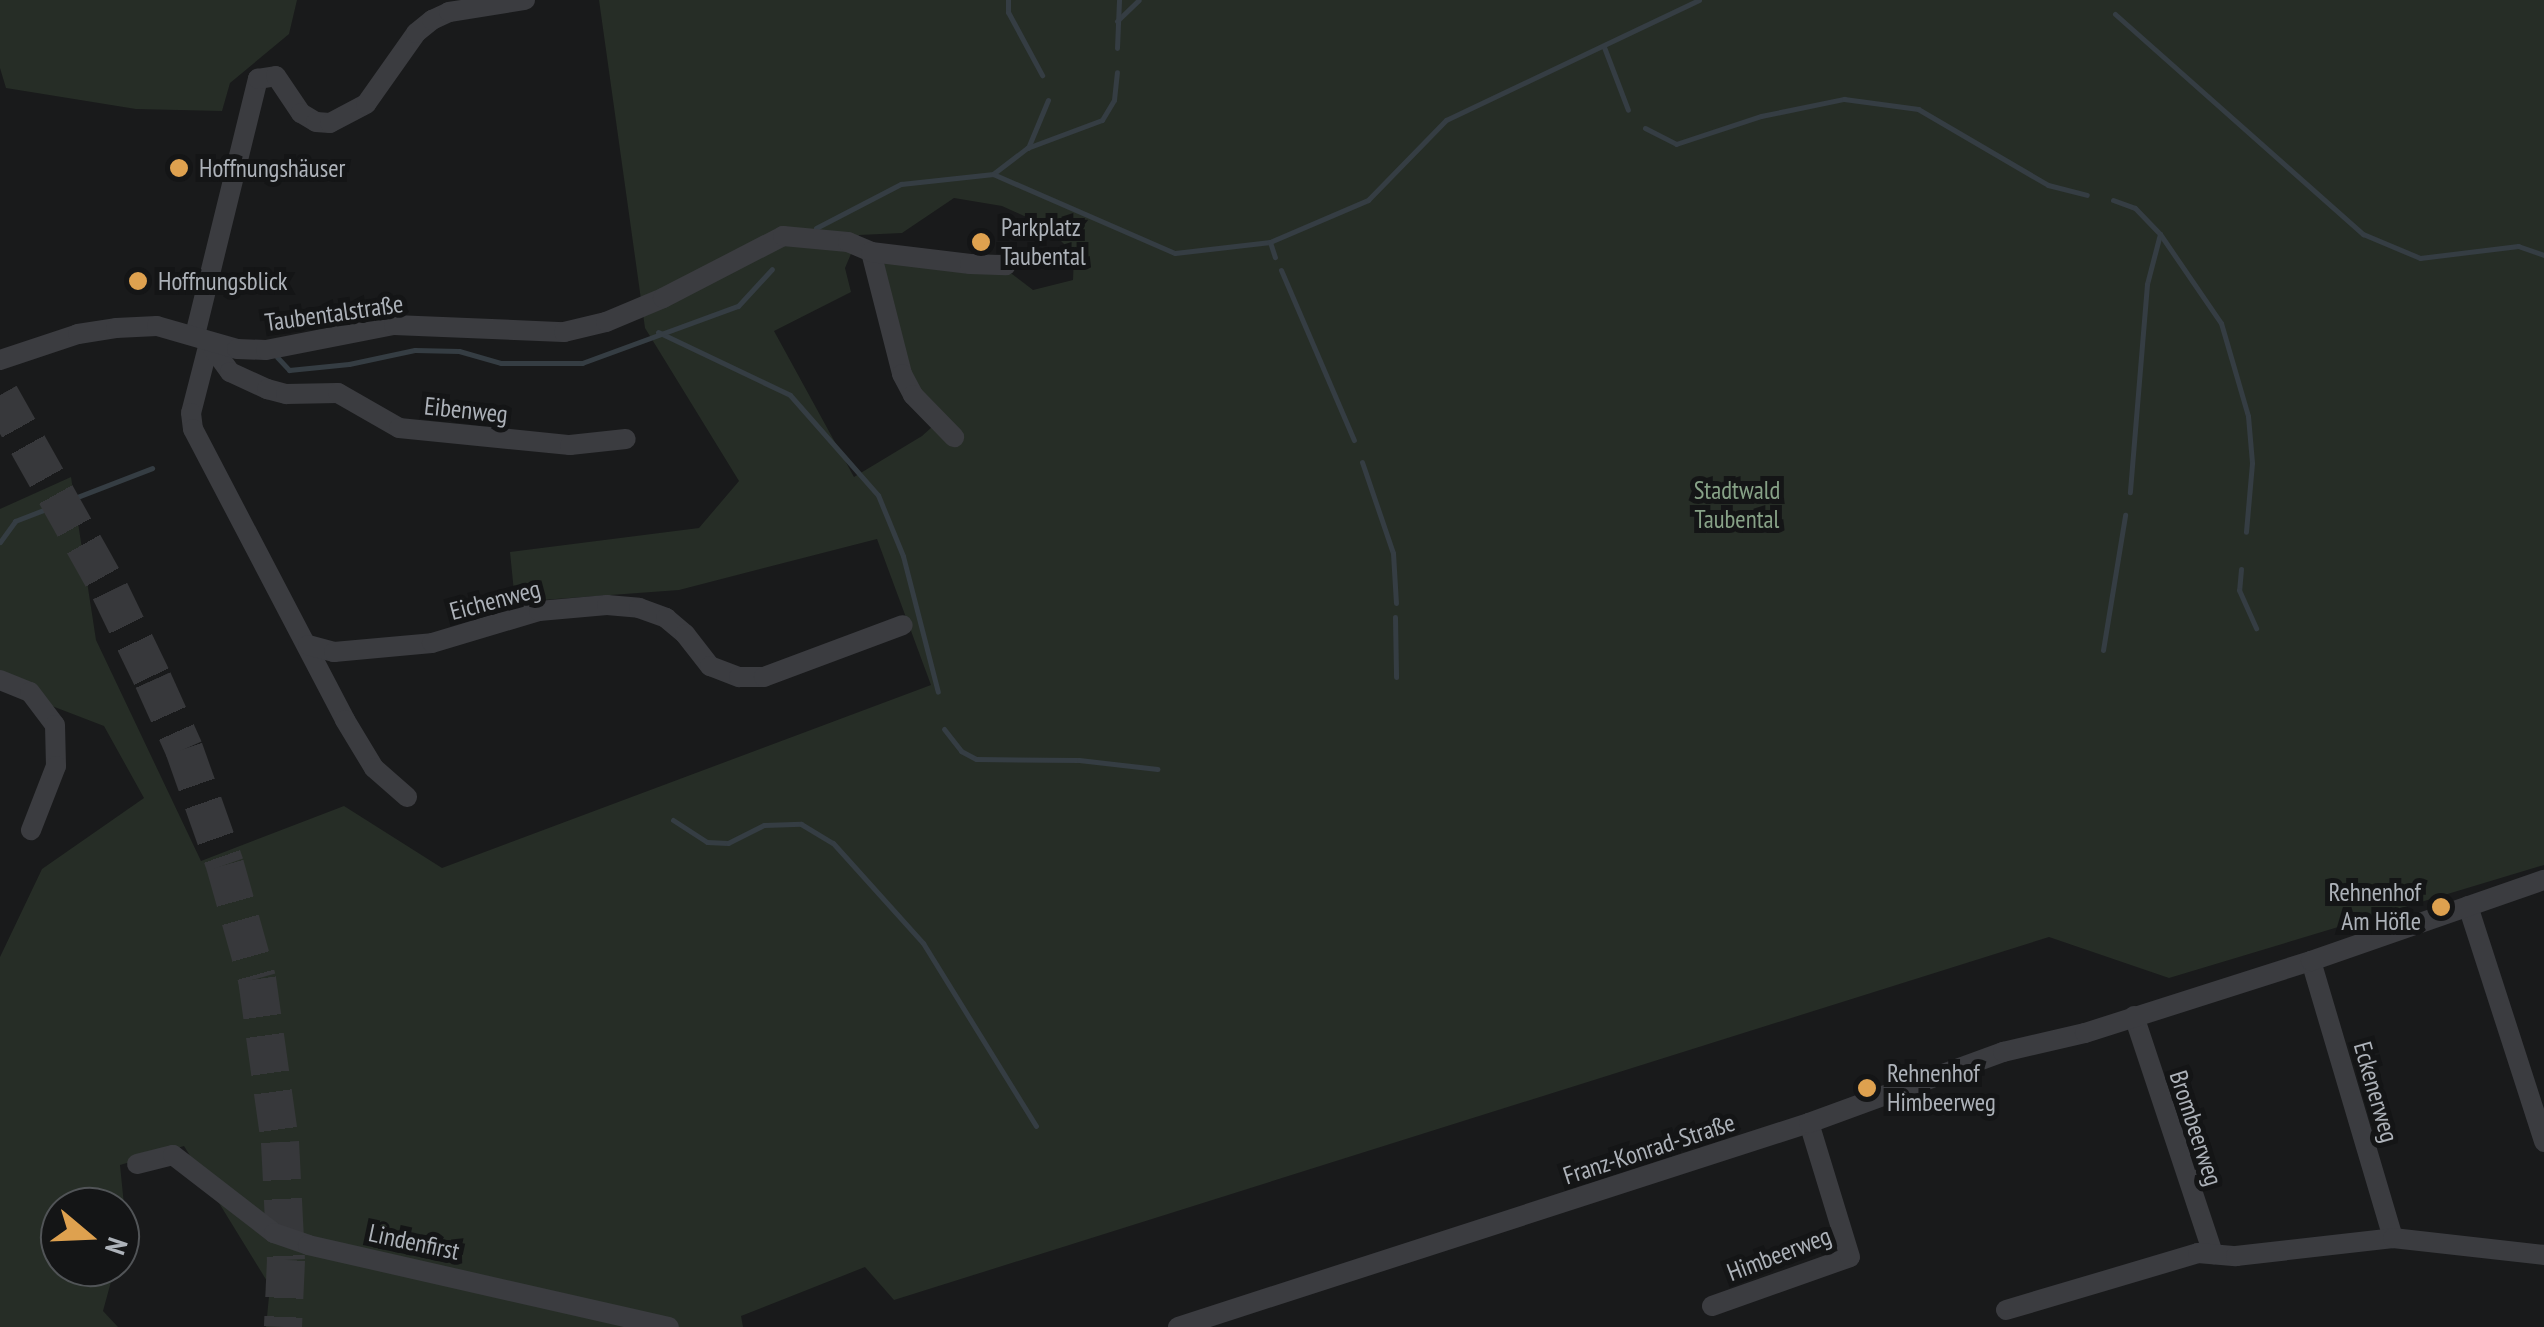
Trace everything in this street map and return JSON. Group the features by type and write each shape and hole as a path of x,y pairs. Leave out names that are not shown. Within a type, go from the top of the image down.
{"street":[{"path":"407,797 374,768 194,430 191,414 202,339 258,80 276,76 302,113 316,122 330,123 366,104 416,33 432,20 524,0"},
{"name":"Taubentalstraße","path":"0,360 78,334 116,328 157,326 202,339 266,350 394,325 574,330 650,304 782,236 848,242 871,252"},
{"path":"954,438 914,395 902,374 871,252 1006,265"},
{"name":"Eibenweg","path":"202,339 230,372 266,389 286,394 338,393 399,428 570,445 626,439"},
{"name":"Eichenweg","path":"308,645 334,652 432,643 540,611 607,605 639,608 666,618 686,634 710,666 739,677 764,677 902,625"},
{"path":"0,680 30,692 55,724 56,766 31,830"},
{"name":"Franz-Konrad-Straße","path":"1178,1327 1808,1124 2003,1052 2311,961 2544,880"},
{"path":"2468,906 2544,1142"},
{"name":"Eckenerweg","path":"2311,961 2393,1238"},
{"name":"Brombeerweg","path":"2134,1016 2212,1254"},
{"name":"Himbeerweg","path":"1712,1306 1850,1258 1808,1124"},
{"name":"Lindenfirst","path":"137,1164 172,1155 262,1224 308,1245 669,1327"},
{"path":"2006,1310 2198,1253 2255,1255 2393,1238 2544,1255"}],"green space":[{"path":"0,0 297,0 289,34 230,83 222,111 136,109 6,88 0,68"},
{"name":"Stadtwald Taubental","path":"599,0 2544,0 2544,865 2169,978 2049,937 894,1300 865,1267 741,1316 743,1327 266,1327 270,1286 184,1146 120,1165 122,1187 40,1187 40,1287 110,1287 103,1311 118,1327 0,1327 0,957 42,869 144,798 104,726 0,686 0,509 71,477 96,640 201,861 344,806 442,868 931,685 877,539 679,590 515,602 510,552 699,528 739,481 645,328","holes":["954,198 1002,206 1046,226 1074,254 1073,280 1033,290 1008,271 873,258 905,373 943,417 922,436 854,477 774,331 851,292 845,268 859,235 902,233"]}],"waterway":[{"path":"1008,0 1008,12 1042,75"},
{"path":"1117,48 1119,0"},
{"path":"1117,21 1139,0"},
{"path":"816,228 901,184 993,174 1175,253 1270,242 1368,200 1446,120 1699,0"},
{"path":"2115,14 2363,234 2420,258 2518,246 2544,255"},
{"path":"1604,47 1628,110"},
{"path":"993,174 1027,148 1102,120 1114,100 1117,72"},
{"path":"1645,128 1676,144 1761,116 1844,99 1918,109 2048,185 2087,195"},
{"path":"1028,148 1048,100"},
{"path":"2113,200 2135,208 2160,234 2147,284 2130,492"},
{"path":"2160,234 2221,323 2248,416 2252,463 2246,532"},
{"path":"1270,242 1275,257"},
{"path":"277,357 289,370 349,364 415,350 459,351 501,363 582,363 738,306 772,269"},
{"path":"1281,270 1354,440"},
{"path":"658,332 790,395 878,495 903,556 938,692"},
{"path":"1362,462 1393,553 1396,603"},
{"path":"0,542 15,521 152,468"},
{"path":"2103,650 2125,515"},
{"path":"2241,569 2239,590 2256,628"},
{"path":"1395,617 1396,677"},
{"path":"944,729 961,751 976,759 1079,760 1157,769"},
{"path":"673,820 707,842 728,843 764,825 801,824 833,843 923,943 1036,1126"}],"tunnel":[{"path":"0,395 110,591 153,680 184,749 225,865 257,979 280,1142 286,1260 283,1327"}],"place":[{"name":"Hoffnungshäuser","path":"179,168"},
{"name":"Parkplatz Taubental","path":"981,242"},
{"name":"Hoffnungsblick","path":"138,281"},
{"name":"Rehnenhof Am Höfle","path":"2441,907"},
{"name":"Rehnenhof Himbeerweg","path":"1867,1088"}]}
